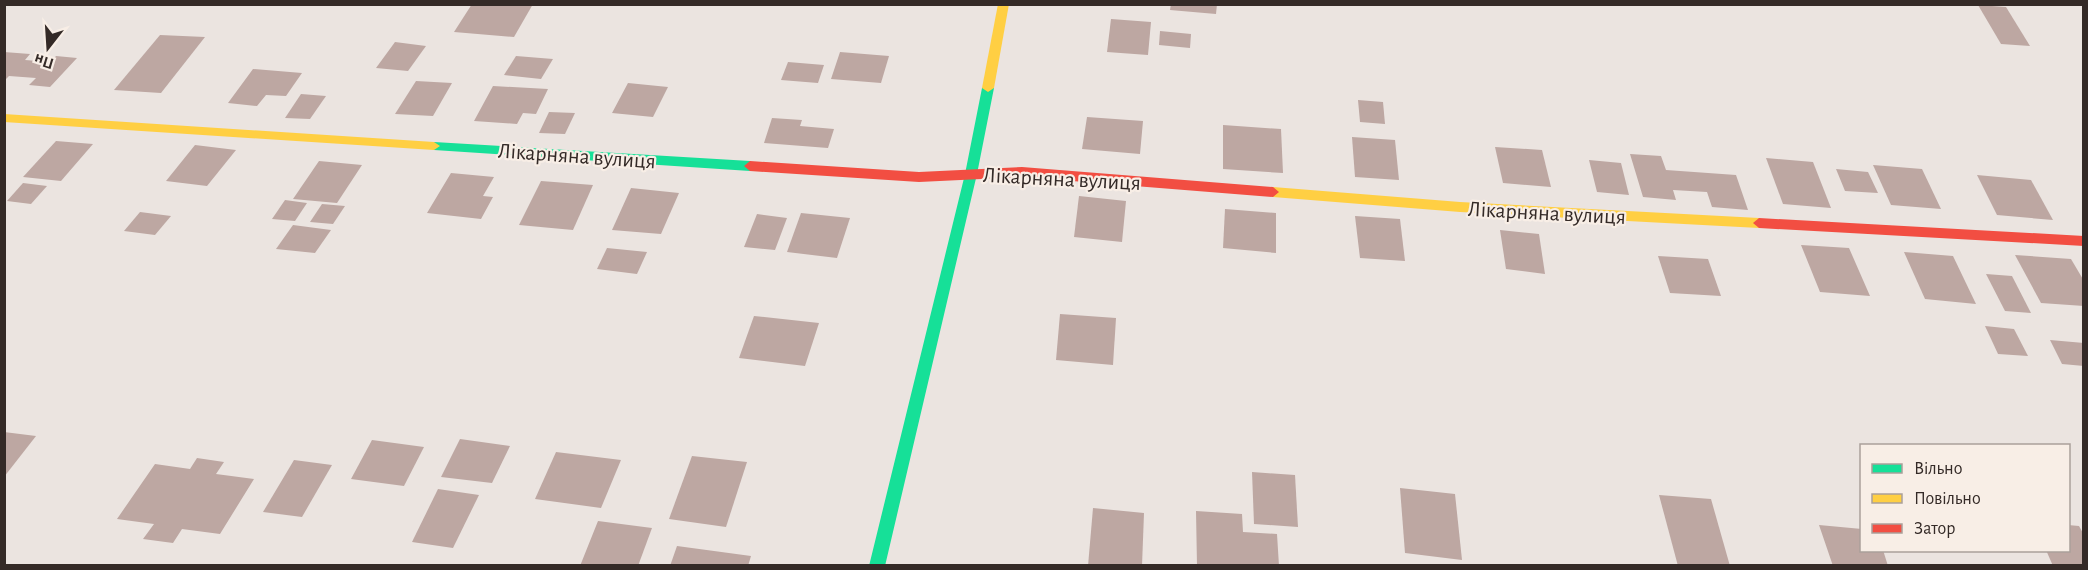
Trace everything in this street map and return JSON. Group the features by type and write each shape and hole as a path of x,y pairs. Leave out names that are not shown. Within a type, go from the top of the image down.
{"street":[{"path":"877,566 971,174 1004,4"},
{"name":"Лікарняна вулиця","path":"4,118 919,177 1023,172 1460,207 2084,241"}],"building":[{"path":"472,4 533,4 514,37 454,32"},
{"path":"1171,4 1217,4 1216,14 1170,10"},
{"path":"1978,5 2006,7 2030,46 2001,44"},
{"path":"1111,19 1151,22 1148,55 1107,52"},
{"path":"1160,31 1191,34 1190,48 1159,45"},
{"path":"160,35 205,37 161,93 114,90"},
{"path":"395,42 426,46 408,71 376,68"},
{"path":"4,52 30,54 25,60 51,62 56,56 77,58 50,87 29,85 36,78 9,76 4,81"},
{"path":"840,52 889,56 881,83 831,79"},
{"path":"516,56 553,59 541,79 504,75"},
{"path":"788,62 824,65 818,83 781,80"},
{"path":"253,69 302,73 286,96 266,95 257,106 228,103"},
{"path":"416,81 452,83 433,116 395,114"},
{"path":"628,83 668,87 653,117 612,113"},
{"path":"493,86 548,89 536,114 523,113 517,124 474,121"},
{"path":"301,94 326,96 310,119 285,118"},
{"path":"1358,100 1383,102 1385,124 1360,122"},
{"path":"549,112 575,113 565,134 539,133"},
{"path":"1087,117 1143,121 1140,154 1082,149"},
{"path":"772,118 802,120 800,126 834,129 828,148 764,143"},
{"path":"1223,125 1281,129 1283,173 1223,169"},
{"path":"1352,137 1395,140 1399,180 1355,177"},
{"path":"56,141 93,144 61,181 23,177"},
{"path":"195,145 236,150 207,186 166,181"},
{"path":"1495,147 1542,150 1551,187 1503,183"},
{"path":"1630,154 1661,156 1666,170 1736,175 1748,210 1712,207 1707,192 1673,190 1676,200 1643,197"},
{"path":"1766,158 1813,162 1831,208 1783,204"},
{"path":"1589,160 1621,163 1629,195 1597,192"},
{"path":"319,161 362,165 337,203 293,199"},
{"path":"1873,165 1922,169 1941,209 1891,205"},
{"path":"1836,169 1868,172 1878,193 1845,191"},
{"path":"451,173 494,177 483,196 493,197 481,219 427,213"},
{"path":"1977,175 2031,180 2053,220 1997,215"},
{"path":"541,181 593,185 573,230 519,225"},
{"path":"23,183 47,186 31,204 7,201"},
{"path":"631,188 679,193 661,234 612,230"},
{"path":"1079,196 1126,201 1122,242 1074,237"},
{"path":"285,200 307,203 295,221 272,219"},
{"path":"322,204 345,206 333,224 310,222"},
{"path":"1225,209 1276,213 1276,253 1223,248"},
{"path":"140,212 171,216 155,235 124,231"},
{"path":"801,213 850,218 837,258 787,252"},
{"path":"757,214 787,218 775,250 744,247"},
{"path":"1355,216 1400,219 1405,261 1360,258"},
{"path":"293,225 331,230 315,253 276,249"},
{"path":"1500,230 1539,234 1545,274 1506,269"},
{"path":"1801,245 1849,248 1870,296 1820,292"},
{"path":"607,248 647,252 637,274 597,269"},
{"path":"1904,252 1953,256 1976,304 1925,299"},
{"path":"2015,255 2071,259 2084,281 2084,306 2041,303"},
{"path":"1658,256 1708,259 1721,296 1670,293"},
{"path":"1986,274 2012,276 2031,313 2005,311"},
{"path":"1060,314 1116,318 1113,365 1056,360"},
{"path":"754,316 819,323 805,366 739,358"},
{"path":"1985,326 2014,329 2028,356 1998,354"},
{"path":"2050,340 2084,343 2084,366 2062,364"},
{"path":"4,432 36,436 4,477"},
{"path":"460,439 510,446 492,483 441,477"},
{"path":"372,440 424,447 404,486 351,479"},
{"path":"556,452 621,460 601,508 535,499"},
{"path":"692,456 747,462 726,527 669,519"},
{"path":"197,458 224,462 216,474 254,479 220,534 182,529 173,543 143,539 154,524 117,519 155,464 190,469"},
{"path":"294,460 332,465 302,517 263,512"},
{"path":"1252,472 1295,475 1298,527 1254,524"},
{"path":"1400,488 1455,494 1462,560 1405,553"},
{"path":"438,489 479,495 453,548 412,542"},
{"path":"1659,495 1711,499 1730,566 1678,566"},
{"path":"1093,508 1144,513 1142,566 1088,566"},
{"path":"1196,511 1242,514 1243,532 1277,534 1279,566 1197,566"},
{"path":"598,521 652,528 638,566 580,566"},
{"path":"1819,525 1860,529 1860,552 1884,552 1888,566 1833,566"},
{"path":"2070,525 2079,526 2084,535 2084,566 2053,566 2047,552 2070,552"},
{"path":"677,546 751,556 748,566 670,566"}],"traffic: fast":[{"path":"877,566 971,174 988,88"},
{"path":"434,146 750,166"}],"traffic: slow":[{"path":"988,88 1004,4"},
{"path":"4,118 434,146"},
{"path":"1273,192 1460,207 1759,223"}],"traffic: jam":[{"path":"750,166 919,177 1022,172 1273,192"},
{"path":"1759,223 2084,241"}]}
